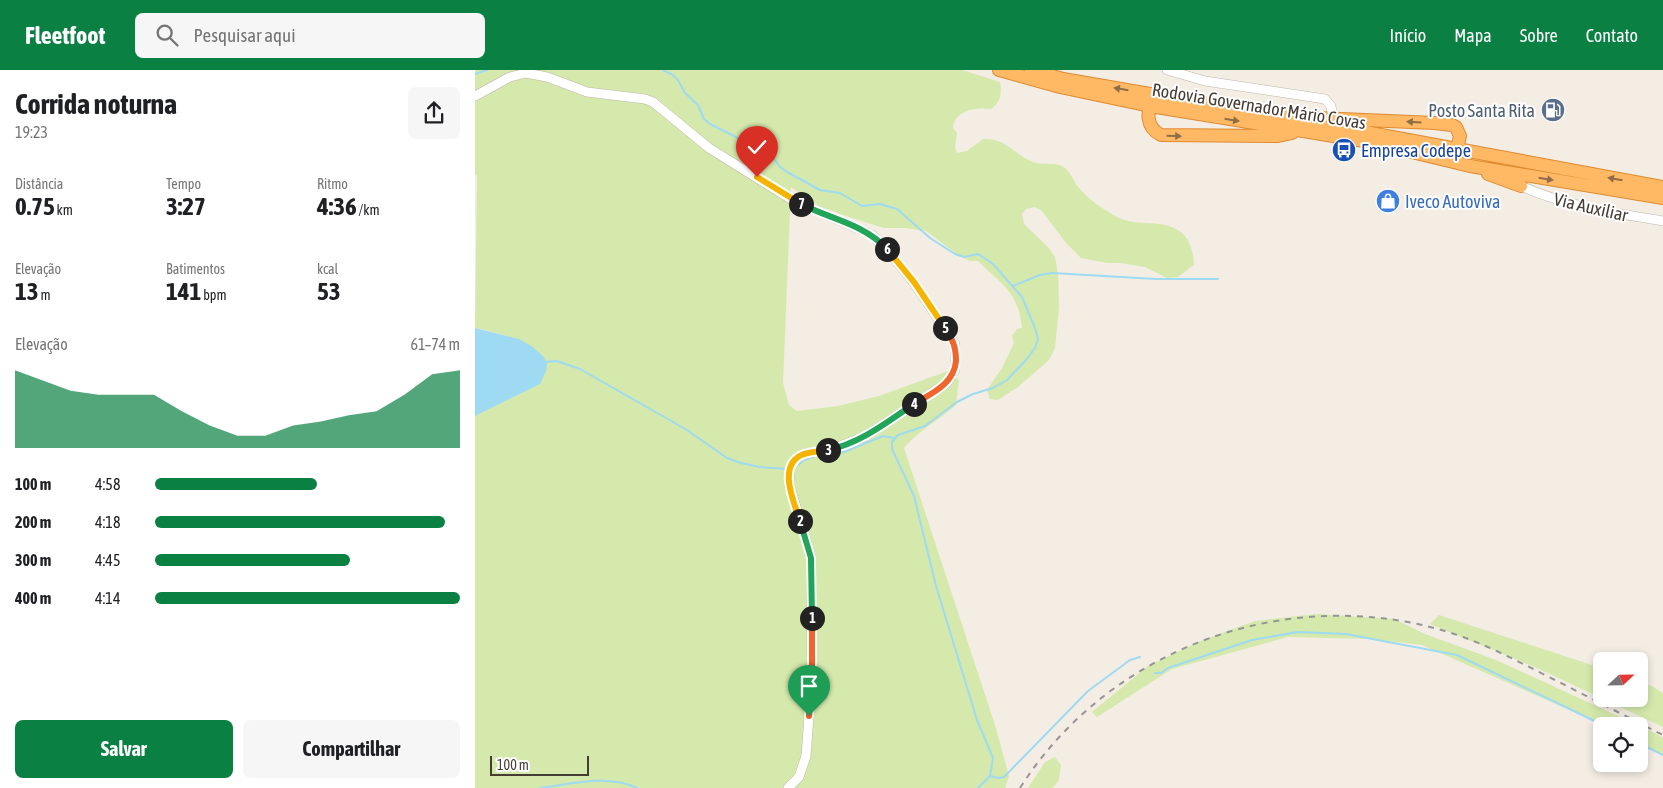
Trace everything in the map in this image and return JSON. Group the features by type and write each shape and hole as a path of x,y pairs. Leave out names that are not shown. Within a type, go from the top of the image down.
{"highway":[{"name":"Rodovia Governador Mário Covas","path":"999,70 1060,87 1150,106 1457,149 1663,188"},
{"name":"Rodovia Governador Mário Covas","path":"1031,70 1063,79 1165,96 1303,126 1470,166 1519,180 1663,198"},
{"path":"1165,96 1154,101 1150,106 1148,116 1149,124 1154,132 1161,135 1277,136 1303,126 1315,118 1435,123 1456,127 1459,132 1460,141 1457,149 1449,154 1429,156"}],"street":[{"path":"1167,70 1205,81 1325,99 1331,106 1333,118"},
{"path":"477,91 510,77 526,73 547,76 593,93 645,99 653,102 709,148 794,201 866,231 880,241 914,282 951,338 956,349 955,370 947,383 866,436 833,449 805,454 797,458 790,469 789,484 811,558 812,676 806,756 799,777 788,788"},
{"name":"Via Auxiliar","path":"1519,180 1547,197 1581,206 1663,221"}],"green space":[{"path":"475,70 962,70 1000,82 1001,94 997,103 991,109 973,109 957,117 953,128 957,133 955,146 957,153 967,151 983,139 998,141 1033,162 1062,166 1087,197 1117,217 1128,221 1170,226 1185,236 1191,248 1194,265 1178,277 1167,278 1145,267 1081,258 1066,243 1042,211 1035,207 1026,209 1022,214 1024,224 1049,248 1055,257 1058,274 1059,307 1055,348 1049,360 1018,387 998,400 990,399 987,390 1002,368 1014,343 1012,336 1017,329 1022,328 1017,305 1001,283 978,261 970,261 958,255 926,231 884,228 846,216 819,206 791,187 783,383 789,405 797,411 838,406 879,396 948,371 959,380 956,405 916,436 904,448 995,725 1009,776 1005,788 475,788 475,416 539,384 546,371 544,357 529,346 503,335 475,328 477,176 475,174"},
{"path":"1317,614 1394,619 1425,634 1496,660 1593,705 1593,708 1601,708 1620,717 1593,717 1593,720 1422,645 1371,639 1288,637 1172,669 1097,717 1092,712 1148,666 1203,640 1255,621"},
{"path":"1439,615 1593,665 1593,694 1537,668 1430,624"},
{"path":"1648,685 1663,693 1663,727 1648,720 1648,717 1642,717 1622,708 1647,708"},
{"path":"1648,730 1663,738 1663,756 1648,747"},
{"path":"1055,757 1061,765 1059,780 1053,788 1028,788 1045,762"}],"water":[{"path":"475,328 519,339 533,347 544,357 547,364 540,384 475,416"}],"waterway":[{"path":"475,74 487,70"},
{"path":"663,70 678,80 685,93 698,105 704,119 710,124 758,151 772,156 780,167 787,172 820,190 840,193 862,206 880,204 897,209 930,238 955,254 964,257 978,254 993,264 1022,297 1038,339 1035,348 1026,360 1007,380 993,388 973,394 957,402 925,426 898,435 892,442 892,449 914,496 936,586 977,720 993,758 990,776 978,788"},
{"path":"1013,286 1040,275 1052,273 1156,279 1218,279"},
{"path":"545,362 557,361 580,369 687,430 727,458 760,467 787,469"},
{"path":"820,456 844,452 883,436 894,438"},
{"path":"798,465 804,460 813,457"},
{"path":"1155,673 1161,673 1168,668 1252,640 1298,632 1346,634 1457,655 1593,720"},
{"path":"990,776 1004,777 1088,691 1130,660 1140,657"},
{"path":"1648,748 1663,755"},
{"path":"540,788 589,781 614,782 637,788"}],"railway":[{"path":"1020,788 1057,739 1102,698 1152,664 1206,639 1264,623 1324,616 1385,619 1459,635 1511,658 1663,735"}],"place":[{"name":"Posto Santa Rita","path":"1553,110"},
{"name":"Empresa Codepe","path":"1344,150"},
{"name":"Iveco Autoviva","path":"1388,201"}],"route":[{"path":"757,177 794,201 812,210 861,228 880,241 914,282 955,344 956,349 955,370 947,383 855,442 833,449 805,454 797,458 792,464 789,484 811,558 812,676 809,716"}]}
